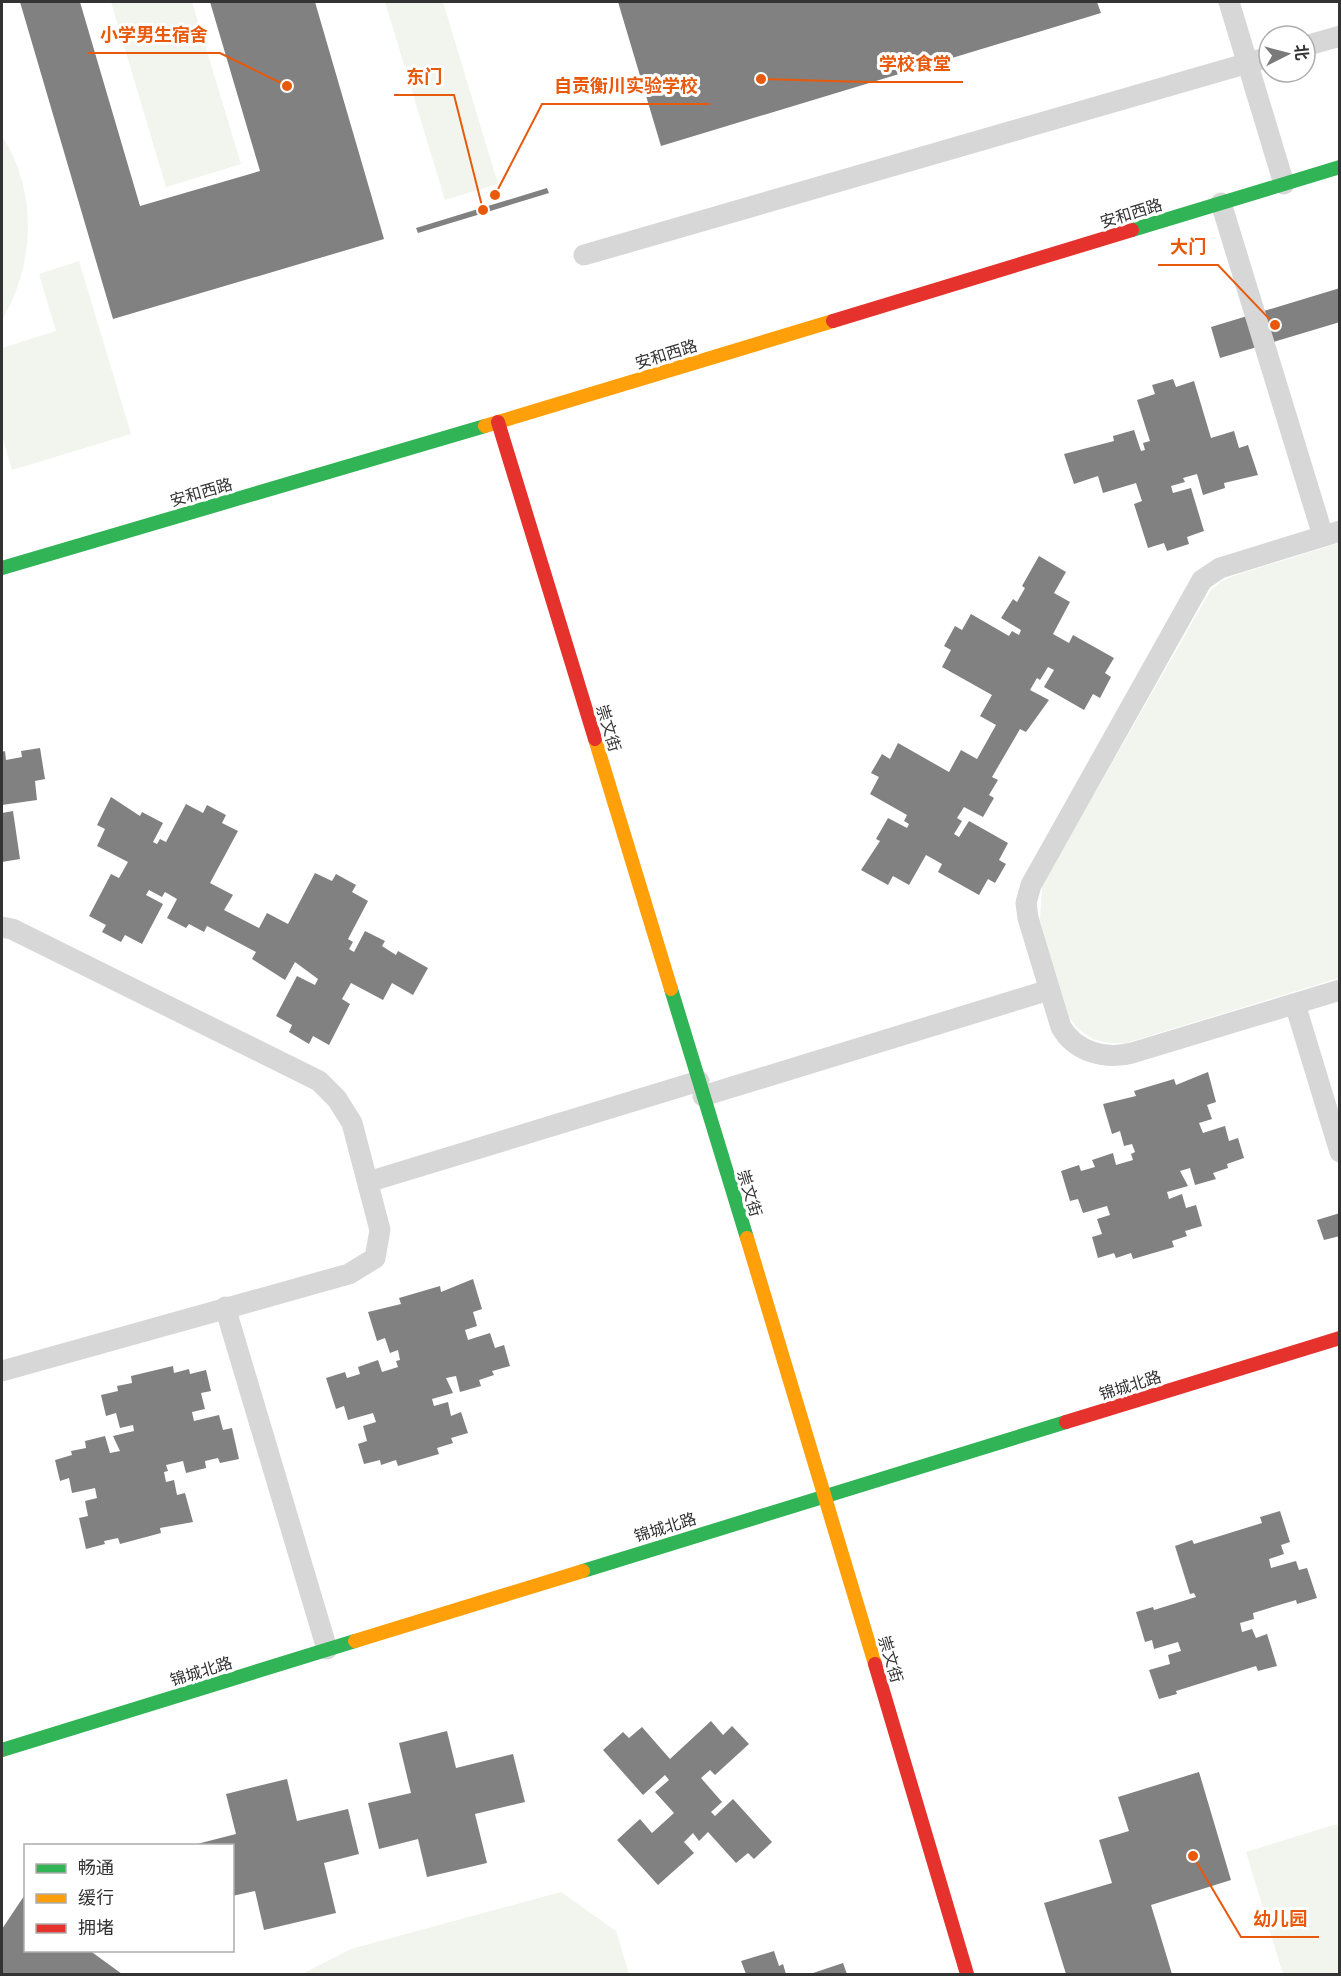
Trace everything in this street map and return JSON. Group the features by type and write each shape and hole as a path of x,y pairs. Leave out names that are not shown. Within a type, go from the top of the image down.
{"street":[{"name":"安和西路","path":"2,568 498,423 1340,167"},
{"name":"崇文街","path":"498,423 825,1495 967,1974"},
{"name":"锦城北路","path":"2,1750 1340,1338"}],"lane":[{"path":"1229,2 1284,184"},
{"path":"1317,43 1340,36"},
{"path":"584,255 1257,61"},
{"path":"1221,203 1331,534 1220,568 1202,580 1031,885 1026,903 1028,918 1049,990 1066,1035 1084,1050 1103,1056 1132,1053 1340,990"},
{"path":"2,927 12,929 319,1081 337,1099 352,1123 380,1230 375,1258 349,1274 2,1371"},
{"path":"368,1182 1049,990"},
{"path":"1294,1004 1340,1152"},
{"path":"225,1307 327,1649"}],"shaded area":[{"path":"111,2 192,2 241,164 166,187"},
{"path":"385,2 443,2 498,184 445,200"},
{"path":"2,136 14,157 22,180 27,204 28,228 21,276 2,320"},
{"path":"79,261 131,434 12,470 2,436 2,348 56,331 39,274"},
{"path":"1339,543 1339,978 1126,1043 1109,1043 1093,1039 1080,1030 1069,1017 1040,920 1042,886 1210,591 1222,581 1236,575"},
{"path":"1337,1824 1340,1833 1339,1974 1283,1974 1246,1852"},
{"path":"561,1892 616,1931 629,1974 302,1974 351,1949"}],"building":[{"path":"20,2 80,2 140,206 260,171 210,2 315,2 384,239 113,319"},
{"path":"618,2 1097,2 1101,13 661,146"},
{"path":"547,188 549,193 418,233 416,228"},
{"path":"1340,288 1340,322 1220,358 1211,327"},
{"path":"1173,379 1176,387 1194,381 1211,438 1234,431 1239,448 1248,445 1258,475 1224,483 1225,488 1203,495 1197,474 1183,478 1185,482 1171,486 1173,493 1191,488 1204,531 1187,537 1189,544 1167,551 1164,543 1148,548 1134,504 1142,501 1136,483 1103,493 1098,476 1074,484 1064,454 1114,441 1113,436 1134,430 1141,451 1145,450 1143,443 1150,441 1137,400 1155,394 1152,385"},
{"path":"1039,556 1066,572 1054,593 1070,602 1053,634 1069,643 1073,635 1114,658 1105,673 1111,677 1100,698 1093,694 1084,710 1044,687 1054,670 1048,667 1040,680 1037,678 1030,690 1049,700 1026,732 1020,729 992,777 998,780 989,795 994,798 983,817 964,807 957,818 962,821 954,834 959,837 969,821 1008,843 999,860 1006,864 995,883 988,879 979,895 938,872 942,864 926,855 909,885 893,876 888,885 861,870 880,841 876,839 888,818 907,828 909,824 904,821 907,815 870,794 879,777 871,773 882,754 890,759 898,743 949,772 961,750 977,759 996,725 980,716 992,695 942,667 951,650 944,646 955,626 962,630 971,614 1009,636 1012,631 1019,635 1021,630 1001,618 1013,599 1017,602 1025,588 1022,586"},
{"path":"40,748 45,779 35,781 37,800 2,805 2,752 5,751 6,760 22,757 21,751"},
{"path":"111,797 140,816 142,812 163,823 153,842 157,844 160,839 166,842 186,804 203,813 207,805 226,815 222,823 238,831 210,883 233,895 224,910 259,928 267,913 288,924 315,873 332,881 336,874 356,885 352,892 368,901 348,939 353,942 349,949 354,952 365,931 385,941 382,946 396,955 398,951 428,968 413,995 392,983 383,1000 351,983 342,999 350,1004 329,1045 313,1036 309,1044 289,1032 292,1025 276,1016 297,976 315,985 318,979 295,962 285,980 252,959 256,952 207,926 204,932 189,924 186,928 167,918 177,899 165,892 162,897 149,890 146,895 163,904 142,944 125,935 121,942 102,932 106,925 89,916 111,874 119,878 128,862 97,846 105,829 97,825"},
{"path":"13,811 20,859 2,862 2,813"},
{"path":"1208,1072 1216,1102 1207,1105 1212,1119 1199,1123 1203,1133 1225,1126 1229,1141 1238,1138 1244,1158 1227,1164 1228,1168 1213,1173 1216,1179 1195,1185 1190,1168 1180,1171 1188,1186 1167,1192 1169,1199 1182,1194 1186,1208 1196,1205 1202,1226 1185,1231 1187,1236 1172,1241 1174,1247 1133,1259 1131,1253 1116,1258 1114,1253 1098,1258 1092,1237 1102,1234 1097,1219 1110,1215 1107,1206 1083,1213 1078,1199 1070,1201 1061,1171 1079,1165 1081,1171 1095,1167 1092,1160 1113,1153 1116,1165 1133,1160 1131,1154 1135,1152 1132,1144 1124,1146 1120,1131 1112,1134 1103,1104 1136,1096 1134,1091 1174,1079 1176,1085"},
{"path":"1340,1213 1340,1236 1324,1240 1317,1220"},
{"path":"473,1279 482,1309 473,1312 477,1326 465,1330 468,1340 490,1333 495,1348 504,1345 510,1366 492,1371 494,1375 479,1380 481,1386 460,1392 456,1376 446,1378 453,1393 432,1399 434,1406 448,1402 451,1416 461,1412 468,1433 451,1438 453,1443 437,1448 439,1454 398,1466 396,1460 381,1465 380,1460 364,1464 358,1444 367,1441 363,1426 376,1422 373,1413 348,1420 344,1406 336,1409 326,1378 345,1372 347,1378 360,1374 358,1367 378,1360 382,1372 398,1367 396,1361 400,1360 398,1350 390,1353 385,1338 377,1341 368,1312 401,1304 399,1298 440,1286 441,1292"},
{"path":"173,1366 174,1373 189,1369 190,1374 206,1370 211,1391 201,1393 205,1409 192,1412 194,1421 219,1415 223,1430 232,1428 239,1459 220,1463 218,1458 205,1461 206,1468 186,1473 183,1461 166,1465 168,1471 164,1472 166,1482 174,1480 177,1495 185,1493 193,1522 160,1528 161,1533 120,1544 118,1538 86,1549 79,1518 88,1516 85,1501 97,1498 95,1488 72,1493 69,1478 60,1481 55,1460 72,1455 71,1451 86,1448 85,1441 105,1436 110,1453 120,1451 113,1436 134,1431 133,1425 120,1428 116,1413 106,1416 101,1395 118,1391 117,1386 132,1383 131,1376"},
{"path":"1280,1511 1290,1542 1281,1545 1284,1554 1269,1559 1271,1568 1296,1561 1299,1570 1307,1568 1317,1598 1297,1604 1296,1600 1253,1613 1254,1619 1240,1623 1242,1632 1252,1629 1256,1638 1267,1634 1277,1666 1258,1671 1256,1666 1176,1691 1177,1694 1159,1699 1149,1670 1170,1664 1168,1655 1181,1651 1178,1642 1154,1649 1152,1640 1145,1642 1136,1612 1153,1607 1154,1610 1196,1597 1194,1593 1190,1594 1175,1546 1192,1540 1194,1544 1262,1523 1260,1517"},
{"path":"711,1721 723,1735 732,1726 749,1744 715,1775 710,1770 701,1778 722,1802 711,1812 715,1816 733,1799 772,1842 754,1859 748,1853 736,1863 708,1832 699,1841 693,1833 684,1842 694,1853 658,1885 617,1840 640,1819 652,1833 674,1813 655,1792 669,1780 665,1775 643,1795 603,1750 623,1732 629,1738 642,1727 670,1759"},
{"path":"447,1731 456,1768 513,1754 525,1802 475,1814 487,1863 427,1877 418,1839 379,1849 368,1803 411,1793 399,1743"},
{"path":"1199,1772 1231,1880 1151,1905 1172,1974 1066,1974 1044,1903 1112,1883 1099,1840 1129,1831 1118,1797"},
{"path":"287,1779 297,1821 348,1809 359,1854 324,1863 336,1913 264,1930 255,1891 234,1896 234,1844 197,1844 236,1834 226,1794"},
{"path":"24,1896 24,1952 92,1952 122,1974 2,1974 2,1929"},
{"path":"774,1951 779,1966 783,1964 786,1974 746,1974 741,1961"},
{"path":"843,1963 847,1974 810,1974"}],"traffic: fast":[{"path":"1132,230 1340,167"},
{"path":"2,568 485,426"},
{"path":"671,989 747,1238"},
{"path":"583,1571 1066,1422"},
{"path":"2,1750 355,1641"}],"traffic: slow":[{"path":"485,426 833,321"},
{"path":"595,739 671,989"},
{"path":"747,1238 875,1664"},
{"path":"355,1641 583,1571"}],"traffic: jam":[{"path":"833,321 1132,230"},
{"path":"498,422 595,739"},
{"path":"1066,1422 1340,1338"},
{"path":"875,1664 967,1974"}],"place":[{"name":"学校食堂","path":"761,79"},
{"name":"小学男生宿舍","path":"287,86"},
{"name":"自贡衡川实验学校","path":"495,195"},
{"name":"东门","path":"483,210"},
{"name":"大门","path":"1275,325"},
{"name":"幼儿园","path":"1193,1856"}]}
